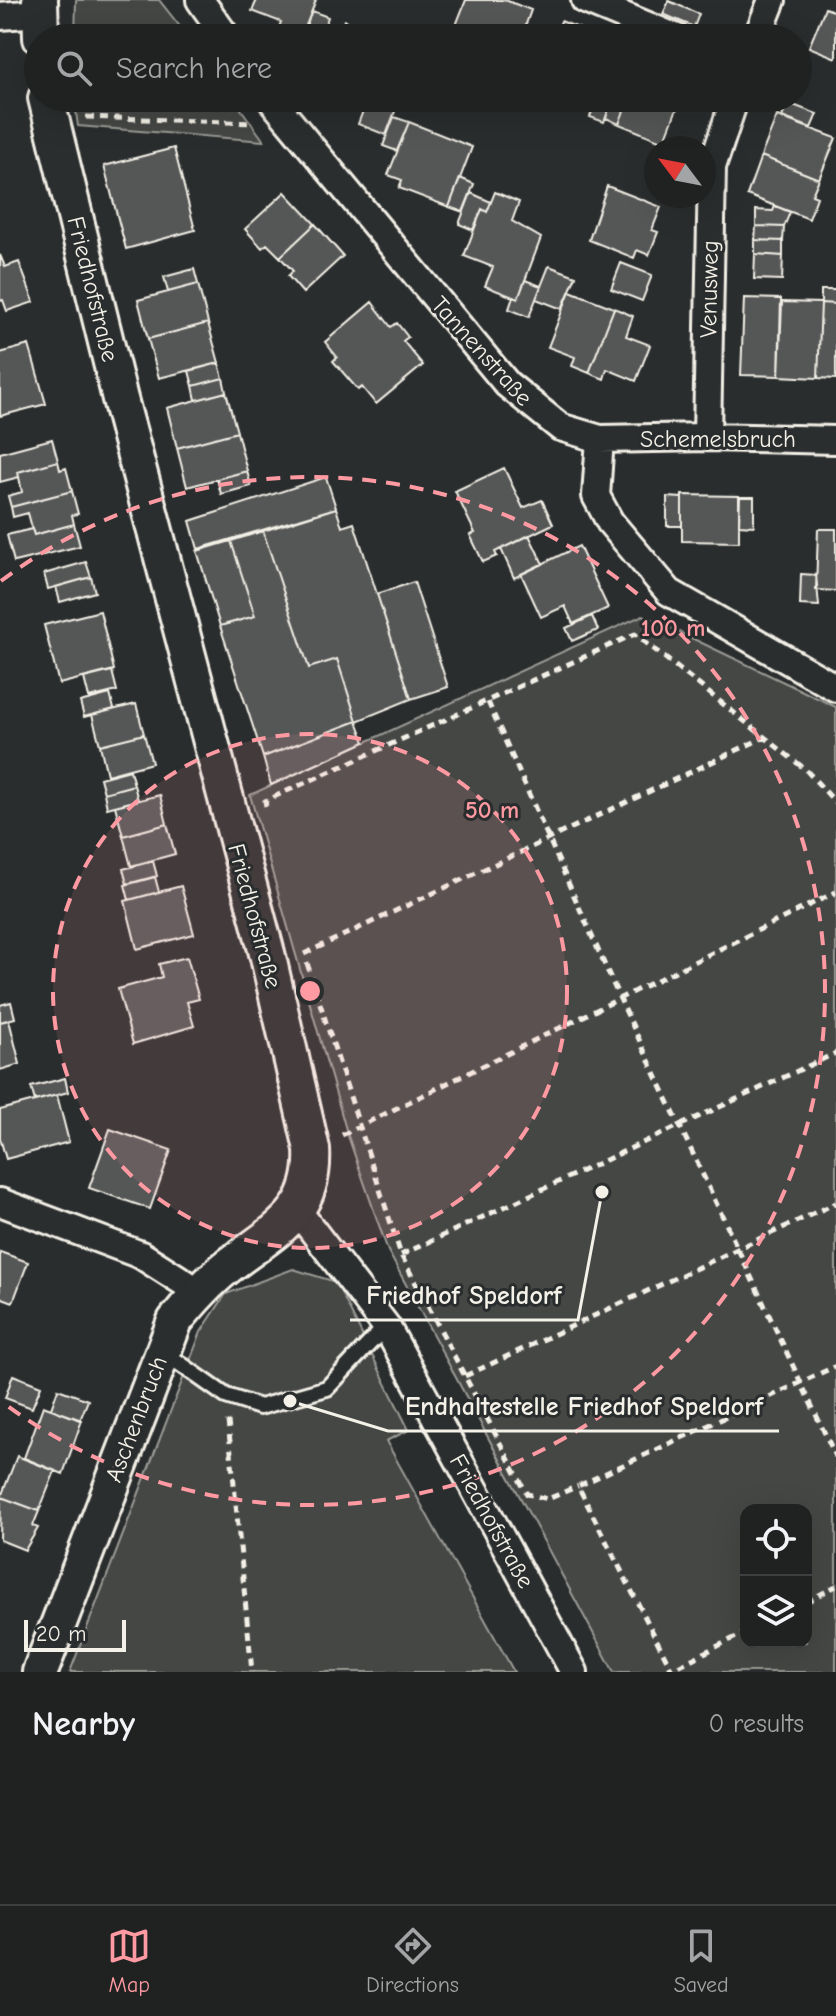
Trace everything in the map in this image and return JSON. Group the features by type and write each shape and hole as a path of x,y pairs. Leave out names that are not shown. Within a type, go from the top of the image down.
{"street":[{"path":"200,0 217,24"},
{"path":"585,0 643,24"},
{"path":"763,24 772,0"},
{"path":"0,16 40,17"},
{"name":"Friedhofstraße","path":"49,112 268,957 312,1149 313,1171 309,1191 297,1210 386,1326 574,1672"},
{"name":"Tannenstraße","path":"280,112 507,384 560,427 600,439"},
{"name":"Venusweg","path":"707,437 712,167 730,112"},
{"name":"Schemelsbruch","path":"600,439 707,437 836,440"},
{"path":"600,439 596,496 610,522 669,592 836,688"},
{"path":"0,1202 141,1255 199,1292"},
{"name":"Aschenbruch","path":"40,1672 175,1321 199,1292 283,1226 297,1210"}],"lane":[{"path":"162,1350 226,1396 260,1407 327,1388 386,1326"}],"path":[{"path":"119,112 288,124"},
{"path":"269,817 265,801 635,634 806,770 836,803"},
{"path":"488,702 619,997 836,1457"},
{"path":"304,954 765,737"},
{"path":"312,1149 836,892"},
{"path":"300,938 401,1255 527,1494 548,1499 836,1366"},
{"path":"401,1255 836,1053"},
{"path":"465,1376 836,1203"},
{"path":"226,1396 252,1672"},
{"path":"578,1486 670,1671 740,1635"},
{"path":"812,1599 836,1586"}],"shaded area":[{"path":"76,0 159,0 178,24 75,24"},
{"path":"76,112 243,112 264,141 78,126"},
{"path":"643,615 836,707 836,1672 614,1672 388,1251 347,1133 250,795"},
{"path":"293,1269 336,1282 409,1430 386,1441 514,1672 70,1672 201,1332 226,1294"}],"building":[{"path":"257,0 316,0 307,24 280,24 252,11"},
{"path":"466,0 505,0 531,10 526,24 457,24"},
{"path":"669,1 699,14 695,24 687,24 663,14"},
{"path":"825,8 836,12 836,58 812,48 812,40"},
{"path":"312,11 328,17 326,24 307,24"},
{"path":"363,112 395,112 386,135 358,124"},
{"path":"592,112 608,112 604,122 590,117"},
{"path":"608,112 624,112 619,124 606,118"},
{"path":"624,112 676,112 666,136 649,136 619,124"},
{"path":"784,112 817,114 811,128 782,117"},
{"path":"777,116 836,138 819,179 761,156"},
{"path":"394,117 409,122 397,151 383,146"},
{"path":"409,122 472,147 449,207 399,188 402,180 388,175"},
{"path":"174,148 195,230 126,249 104,166"},
{"path":"761,156 819,179 812,195 817,197 809,219 747,195"},
{"path":"460,178 474,184 463,212 449,207"},
{"path":"607,186 644,200 644,208 661,208 652,230 658,232 649,255 637,250 634,258 589,240"},
{"path":"285,192 315,224 280,257 267,244 262,248 245,229"},
{"path":"495,192 519,202 512,221 541,238 518,299 485,286 493,267 464,256 482,209 487,212"},
{"path":"471,193 491,202 487,212 482,209 473,230 459,224"},
{"path":"775,206 790,212 784,227 756,226 756,210 773,211"},
{"path":"315,224 343,256 303,293 288,276 293,271 280,257"},
{"path":"756,226 784,227 783,241 755,240"},
{"path":"755,240 783,241 783,256 755,254"},
{"path":"755,254 783,256 782,280 754,279"},
{"path":"0,255 5,267 19,262 34,302 7,311 3,300 0,301"},
{"path":"621,263 652,275 642,301 611,289"},
{"path":"549,266 576,276 562,309 536,299"},
{"path":"194,269 198,284 168,292 164,277"},
{"path":"525,280 541,286 529,317 509,309 513,297 518,299"},
{"path":"198,284 208,323 148,339 138,300"},
{"path":"821,290 836,290 836,304 821,303"},
{"path":"570,291 614,308 589,373 572,366 575,357 548,347"},
{"path":"744,298 781,299 779,376 741,375"},
{"path":"372,302 391,327 397,323 408,337 403,341 423,365 376,404 362,387 358,390 333,361 337,357 325,342"},
{"path":"782,302 821,303 818,378 779,376"},
{"path":"821,303 836,304 836,379 818,378"},
{"path":"614,308 633,316 626,336 650,345 636,381 607,369 604,379 589,373"},
{"path":"208,323 219,363 159,378 148,339"},
{"path":"29,345 46,404 0,416 0,353"},
{"path":"219,363 223,378 193,386 189,371"},
{"path":"223,378 226,392 196,400 193,386"},
{"path":"226,392 237,432 177,448 167,408"},
{"path":"237,432 247,471 187,487 177,448"},
{"path":"52,439 58,461 18,472 19,477 0,482 0,453"},
{"path":"58,461 60,470 66,468 72,491 11,507 8,496 22,492 18,472"},
{"path":"504,468 523,508 542,500 553,524 495,552 497,556 483,562 470,535 475,533 455,491"},
{"path":"247,471 251,486 221,494 217,479"},
{"path":"326,477 336,508 198,549 190,521"},
{"path":"72,491 78,514 72,515 74,524 34,535 28,513 13,517 11,507"},
{"path":"682,495 739,496 739,542 682,541"},
{"path":"667,497 682,498 682,526 667,526"},
{"path":"740,497 754,497 754,526 739,525"},
{"path":"336,508 342,527 354,523 411,699 357,721 337,659 309,668 263,531"},
{"path":"74,524 80,546 14,562 7,535 32,529 34,535"},
{"path":"818,529 836,529 836,591 816,590"},
{"path":"263,531 309,668 337,659 357,721 263,757 220,626 255,616 231,541"},
{"path":"529,535 543,564 514,578 501,549"},
{"path":"231,541 255,616 220,626 197,551"},
{"path":"579,546 608,608 573,624 565,606 541,617 521,574"},
{"path":"86,562 91,577 48,589 44,574"},
{"path":"801,574 816,575 819,606 800,605"},
{"path":"91,577 95,592 60,602 56,587"},
{"path":"414,582 448,687 411,699 377,594"},
{"path":"100,611 114,670 59,684 44,625"},
{"path":"592,616 598,630 572,641 566,628"},
{"path":"112,671 117,691 89,698 84,678"},
{"path":"110,694 114,709 84,717 80,702"},
{"path":"136,704 144,734 100,745 92,715"},
{"path":"357,721 365,742 271,785 263,757"},
{"path":"144,734 152,763 107,775 100,745"},
{"path":"130,770 134,785 104,793 100,778"},
{"path":"134,785 138,800 107,808 104,793"},
{"path":"160,795 167,824 123,836 115,806"},
{"path":"167,824 175,854 131,866 123,836"},
{"path":"153,861 157,876 127,884 123,869"},
{"path":"155,877 159,892 129,900 125,885"},
{"path":"181,886 194,934 137,949 125,901"},
{"path":"187,957 199,999 187,1002 194,1026 133,1044 118,989 162,977 159,964"},
{"path":"11,1002 15,1018 0,1022 0,1005"},
{"path":"9,1020 20,1064 0,1070 0,1022"},
{"path":"65,1078 68,1092 35,1101 31,1087"},
{"path":"57,1095 69,1142 6,1159 0,1138 0,1110"},
{"path":"110,1129 171,1150 150,1209 89,1188"},
{"path":"0,1252 28,1262 13,1302 0,1297"},
{"path":"13,1375 41,1386 32,1408 5,1398"},
{"path":"58,1389 88,1400 80,1420 51,1409"},
{"path":"43,1406 82,1420 63,1474 24,1458"},
{"path":"17,1456 55,1471 39,1511 1,1497"},
{"path":"1,1497 39,1511 33,1526 38,1528 25,1550 0,1540"}],"place":[{"name":"Friedhof Speldorf","path":"602,1192"},
{"name":"Endhaltestelle Friedhof Speldorf","path":"290,1401"}]}
